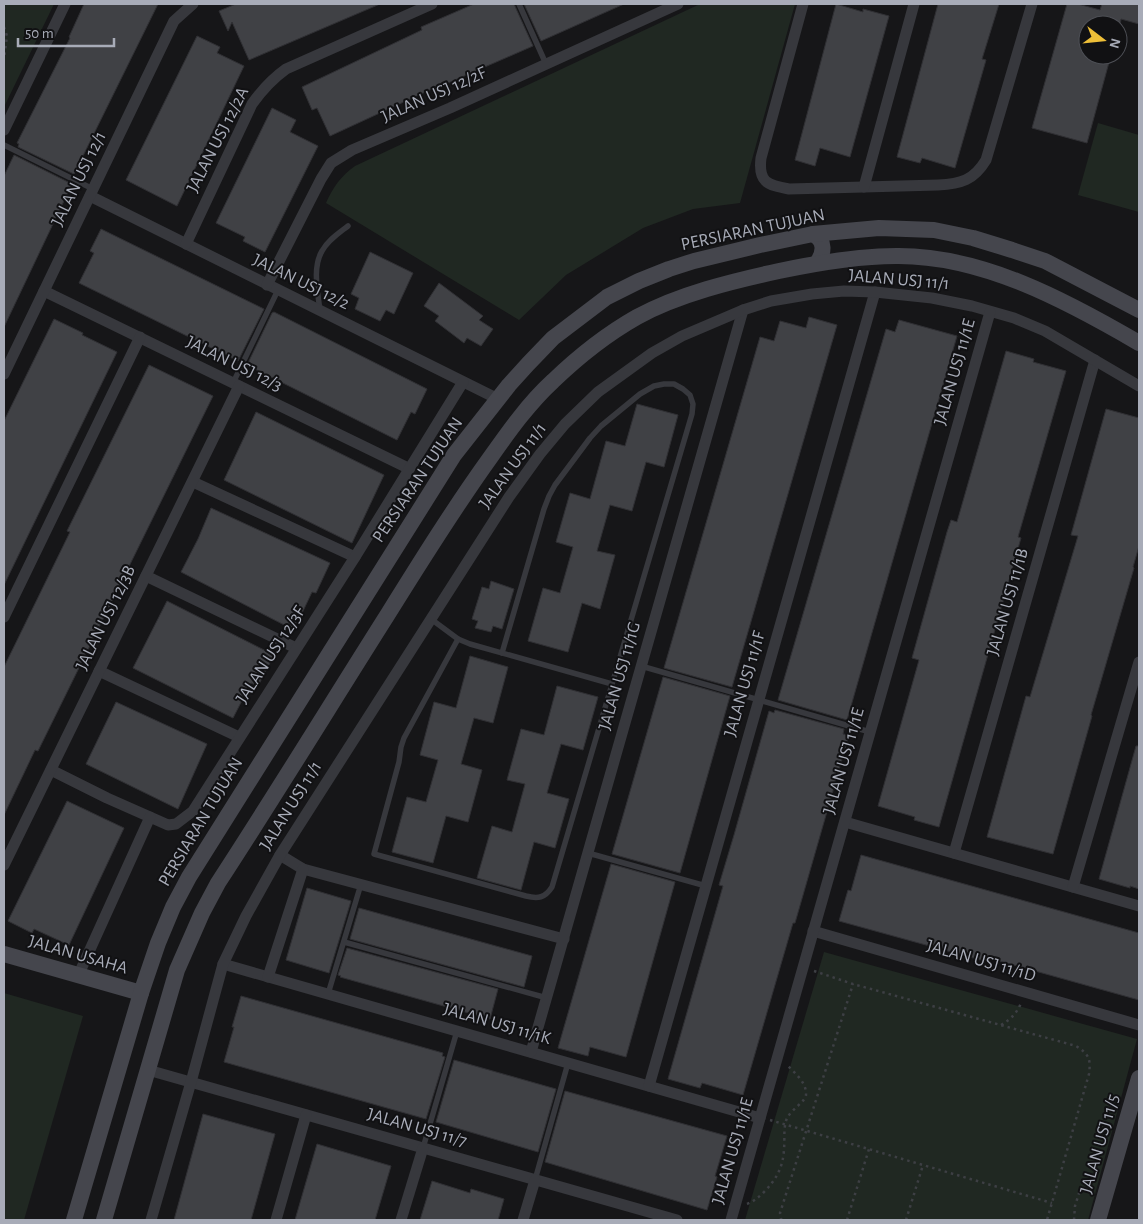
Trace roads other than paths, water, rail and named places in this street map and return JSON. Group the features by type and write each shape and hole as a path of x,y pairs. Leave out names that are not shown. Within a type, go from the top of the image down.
{"main road":[{"name":"PERSIARAN TUJUAN","path":"74,1220 141,993 158,943 188,877 454,455 498,399 553,338 608,297 639,281 669,269 694,261 813,234 879,228 934,230 973,238 1046,261 1139,310"},
{"path":"813,234 820,239 823,246 823,252 817,263"},
{"path":"104,1220 178,970 202,913 218,882 458,503 502,441 552,381 609,335 639,316 676,299 728,283 817,263 860,258 898,256 931,258 966,265 1004,276 1034,287 1139,343"},
{"name":"JALAN USAHA","path":"4,954 141,993"},
{"name":"JALAN USJ 11/5","path":"1098,1220 1139,1078"}],"street":[{"path":"4,130 66,4"},
{"name":"JALAN USJ 12/1","path":"4,374 174,20 193,4"},
{"name":"JALAN USJ 12/2A","path":"186,244 252,104 275,76 286,69 432,4"},
{"name":"JALAN USJ 12/2F","path":"267,285 331,163 352,150 450,108 678,4"},
{"path":"803,4 761,158 760,170 763,179 771,184 789,189 950,185 972,177 986,160 1032,4"},
{"path":"864,187 914,4"},
{"name":"JALAN USJ 12/2","path":"91,192 186,244 498,399"},
{"name":"JALAN USJ 12/3","path":"44,291 408,468"},
{"name":"JALAN USJ 11/1","path":"151,1220 223,964 246,916 280,855 509,497 540,454 565,424 598,392 652,352 682,336 742,310 771,301 844,291 932,298 972,306 1014,318 1045,331 1139,386"},
{"name":"JALAN USJ 11/1F","path":"649,1086 875,292"},
{"name":"JALAN USJ 11/1G","path":"531,1052 742,310"},
{"name":"JALAN USJ 11/1E","path":"731,1220 990,312"},
{"path":"4,617 140,337"},
{"name":"JALAN USJ 11/1B","path":"954,853 1095,360"},
{"name":"JALAN USJ 12/3F","path":"51,770 168,825 176,824 193,811 355,557 408,468 463,382"},
{"name":"JALAN USJ 12/3B","path":"4,865 192,482 236,384"},
{"path":"192,482 355,557"},
{"path":"146,576 296,648"},
{"path":"1073,887 1139,662"},
{"path":"99,671 239,737"},
{"path":"78,976 150,817"},
{"path":"845,822 1139,906"},
{"path":"280,855 303,869 564,938"},
{"path":"268,977 303,869"},
{"name":"JALAN USJ 11/1D","path":"813,931 1139,1025"},
{"name":"JALAN USJ 11/1K","path":"223,964 760,1118"},
{"name":"JALAN USJ 11/7","path":"148,1070 535,1180 644,1216 677,1220"},
{"path":"276,1220 306,1115"},
{"path":"401,1220 423,1148"},
{"path":"523,1220 535,1180"}],"lane":[{"path":"518,4 546,64"},
{"path":"4,145 91,192"},
{"path":"320,311 317,268 322,252 334,236 348,226"},
{"path":"236,384 278,290"},
{"path":"458,639 404,738 374,854 534,898 542,897 552,887 692,414 693,404 690,396 683,389 674,384 664,384 654,386 640,394 601,426 555,485 544,508 502,653"},
{"path":"431,619 458,639 612,684"},
{"path":"641,666 870,732"},
{"path":"588,853 706,886"},
{"path":"328,994 361,884"},
{"path":"344,942 546,998"},
{"path":"423,1148 456,1031"},
{"path":"535,1180 568,1063"}]}
